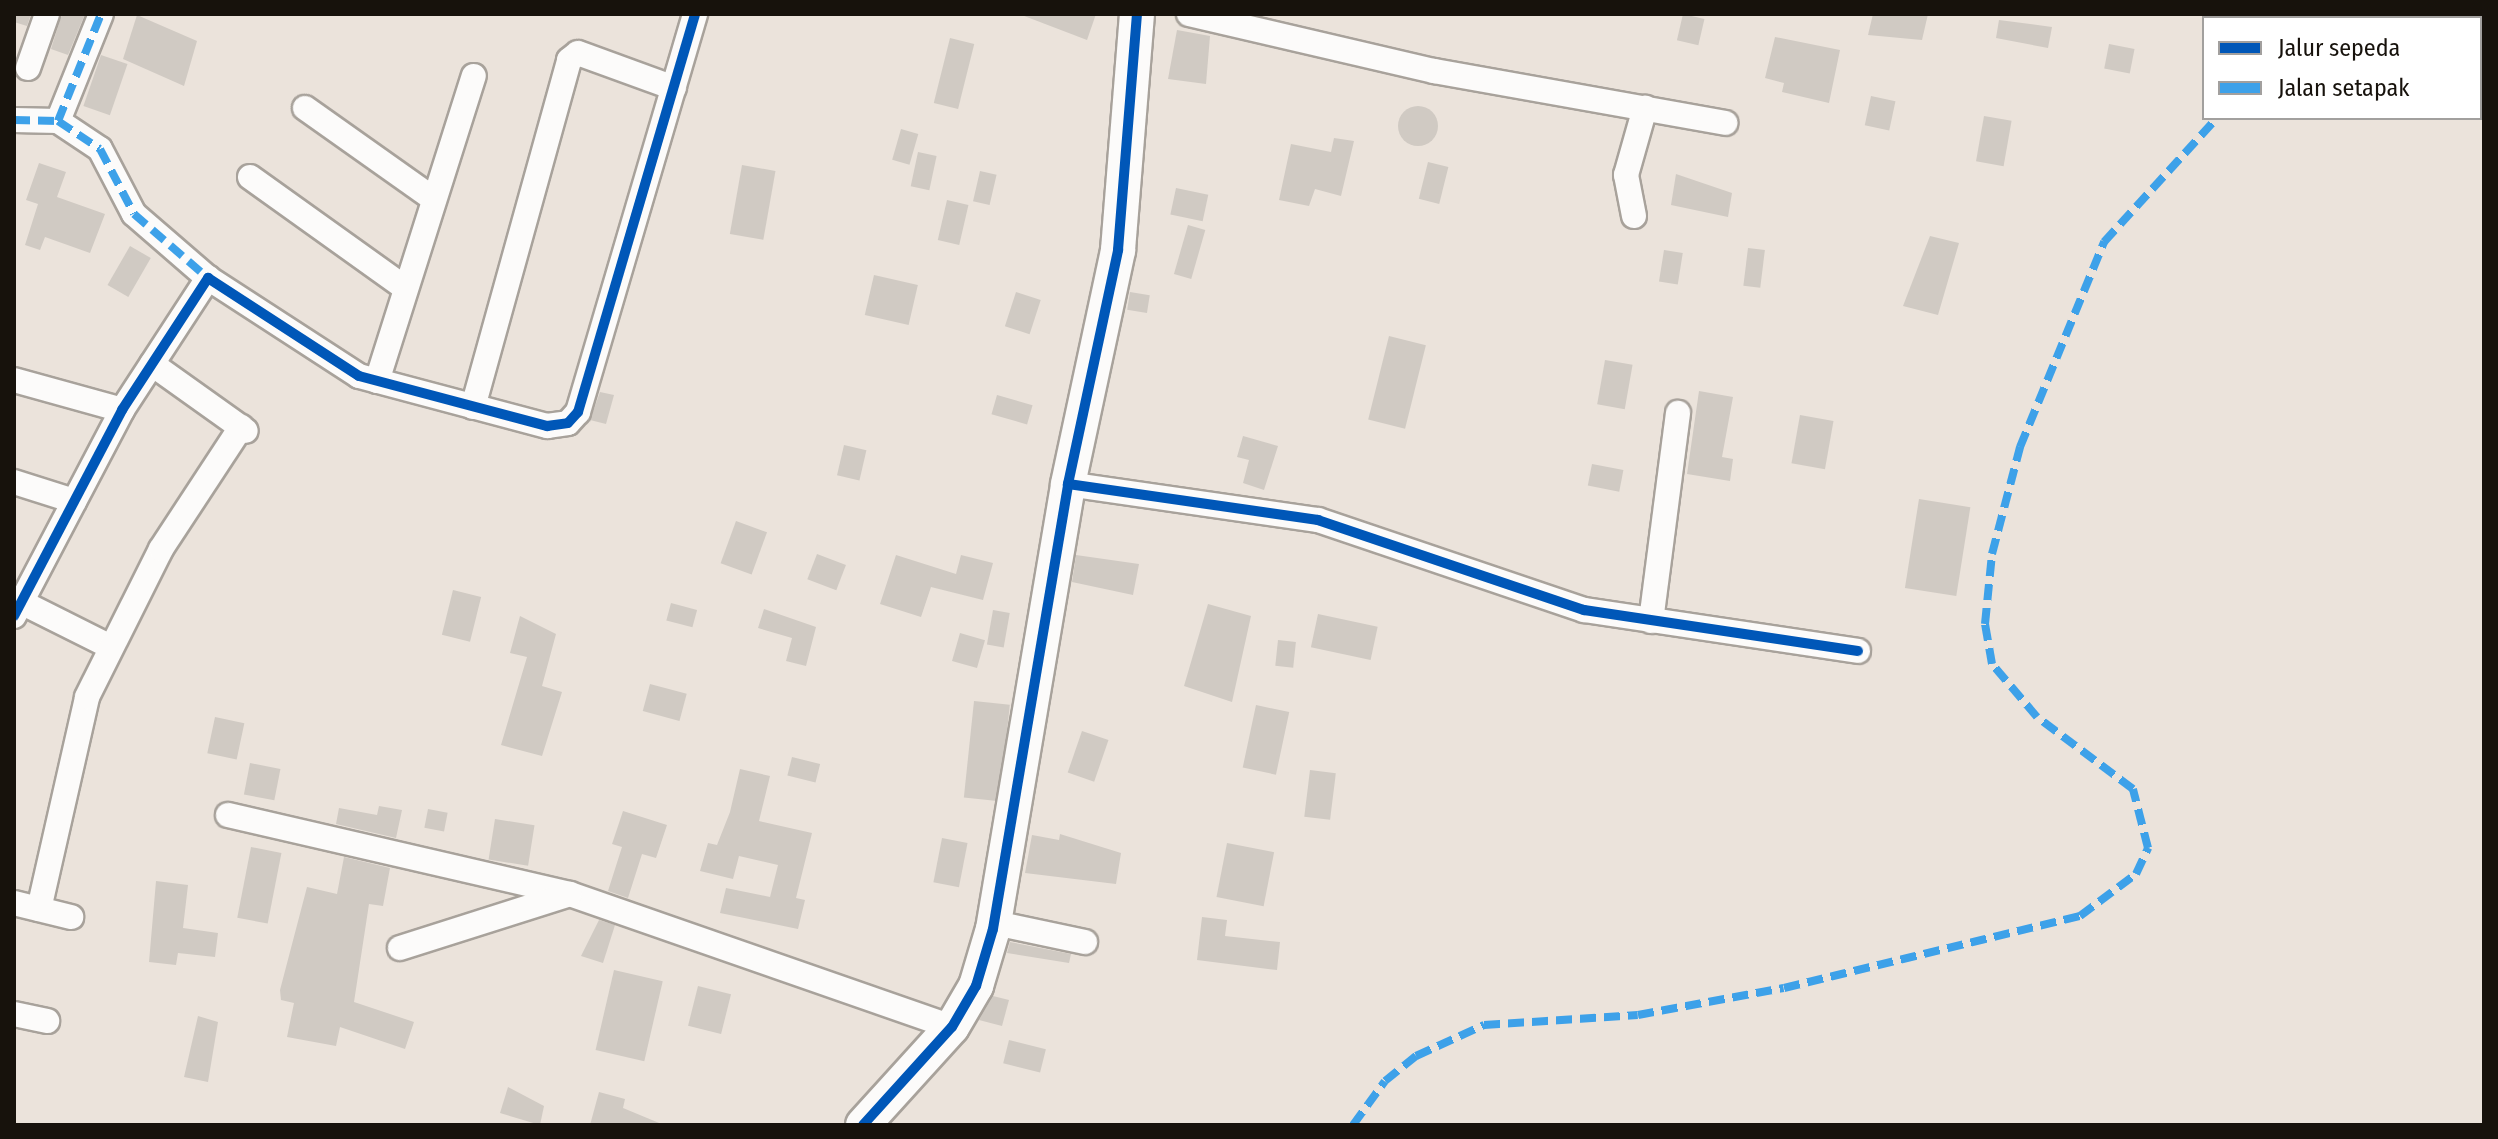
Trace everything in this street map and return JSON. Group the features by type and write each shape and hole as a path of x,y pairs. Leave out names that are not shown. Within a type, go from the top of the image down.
{"street":[{"path":"28,68 47,14"},
{"path":"58,121 101,14"},
{"path":"14,120 58,121 100,149 134,214 208,278 322,355 377,381 547,426 568,423 578,412 695,14"},
{"path":"863,1125 952,1027 976,986 995,923 1068,484 1118,250 1137,14"},
{"path":"1189,14 1434,71 1725,123"},
{"path":"473,407 569,60 578,53 674,88"},
{"path":"377,381 402,286 474,76"},
{"path":"305,108 432,198"},
{"path":"1634,216 1626,175 1645,108"},
{"path":"250,177 402,286"},
{"path":"109,646 20,597 122,410 208,278"},
{"path":"39,909 71,749 109,646 244,429 152,364"},
{"path":"14,380 122,410"},
{"path":"1651,621 1678,413"},
{"path":"14,482 74,501"},
{"path":"1068,484 1318,520 1527,593 1651,621 1858,651"},
{"path":"228,815 570,894 952,1027"},
{"path":"400,948 570,894"},
{"path":"14,903 71,917"},
{"path":"995,923 1085,942"},
{"path":"14,1014 47,1021"}],"building":[{"path":"14,14 31,14 27,26 14,22"},
{"path":"62,14 85,14 68,55 51,49"},
{"path":"1019,14 1096,14 1087,40"},
{"path":"1683,14 1704,19 1698,45 1677,40"},
{"path":"1873,14 1928,14 1922,40 1868,35"},
{"path":"137,15 197,41 184,86 123,59"},
{"path":"1999,20 2052,27 2048,48 1996,38"},
{"path":"1177,30 1210,36 1206,84 1168,79"},
{"path":"1775,37 1840,50 1829,103 1782,92 1784,83 1765,78"},
{"path":"950,38 974,44 958,109 934,103"},
{"path":"2109,44 2135,49 2130,74 2104,69"},
{"path":"101,55 127,64 110,115 83,106"},
{"path":"1871,96 1895,101 1889,131 1865,125"},
{"path":"1418,106 1432,112 1438,126 1432,140 1418,146 1404,140 1398,126 1404,112"},
{"path":"1984,116 2012,121 2004,166 1976,161"},
{"path":"901,129 918,134 909,165 892,160"},
{"path":"1334,138 1354,141 1341,196 1315,189 1309,206 1279,200 1291,144 1331,152"},
{"path":"918,152 937,156 929,190 911,186"},
{"path":"1428,162 1448,167 1439,204 1419,199"},
{"path":"39,163 66,172 57,197 105,214 90,253 45,237 40,250 25,245 38,204 26,200"},
{"path":"742,165 775,171 763,240 730,234"},
{"path":"980,171 997,175 990,205 973,201"},
{"path":"1676,174 1732,193 1728,217 1671,205"},
{"path":"1176,188 1208,195 1203,221 1170,214"},
{"path":"947,200 968,205 959,245 938,240"},
{"path":"1188,225 1205,230 1191,279 1174,274"},
{"path":"1930,236 1959,243 1938,315 1903,306"},
{"path":"130,246 151,258 128,297 108,285"},
{"path":"1748,248 1765,250 1760,288 1743,286"},
{"path":"1664,250 1683,253 1678,285 1659,282"},
{"path":"874,275 918,285 909,325 865,315"},
{"path":"1016,292 1041,300 1030,334 1005,326"},
{"path":"1130,292 1150,295 1147,313 1127,310"},
{"path":"1389,336 1426,345 1405,429 1368,419"},
{"path":"1605,360 1633,365 1625,409 1597,404"},
{"path":"1699,391 1733,397 1722,457 1733,459 1730,481 1687,474"},
{"path":"600,392 614,395 606,424 590,420"},
{"path":"997,395 1033,405 1027,424 991,414"},
{"path":"1800,415 1833,421 1825,469 1791,463"},
{"path":"1243,436 1278,446 1264,490 1243,483 1249,460 1237,457"},
{"path":"844,445 866,450 859,480 837,475"},
{"path":"1592,464 1623,470 1619,492 1588,486"},
{"path":"1919,499 1970,507 1956,596 1905,588"},
{"path":"736,521 767,532 752,575 721,563"},
{"path":"817,554 846,565 836,590 807,579"},
{"path":"896,555 956,574 961,555 993,563 983,600 931,587 921,617 880,604"},
{"path":"1076,555 1139,564 1133,595 1072,582"},
{"path":"453,590 481,597 470,642 442,635"},
{"path":"671,603 697,610 692,627 666,620"},
{"path":"1208,604 1251,616 1232,702 1184,686"},
{"path":"764,609 816,627 806,666 786,661 792,638 758,628"},
{"path":"993,610 1010,613 1004,647 987,644"},
{"path":"1318,614 1378,627 1371,660 1311,647"},
{"path":"520,616 556,634 542,686 562,692 542,756 501,745 527,657 510,653"},
{"path":"960,633 985,640 977,668 952,661"},
{"path":"1278,640 1296,642 1293,668 1275,666"},
{"path":"650,684 687,694 679,721 643,711"},
{"path":"974,701 1010,705 1000,801 964,797"},
{"path":"1256,705 1289,712 1276,775 1243,768"},
{"path":"215,717 244,723 237,759 207,753"},
{"path":"1082,731 1108,740 1094,782 1068,773"},
{"path":"792,757 820,764 816,782 787,775"},
{"path":"250,763 280,769 274,800 244,794"},
{"path":"740,769 770,776 759,821 812,833 796,898 805,900 798,929 720,913 726,888 770,897 778,865 739,856 733,879 700,871 708,843 717,845 730,812"},
{"path":"1310,770 1336,773 1330,820 1304,817"},
{"path":"379,806 402,810 396,838 336,824 339,808 377,815"},
{"path":"428,809 448,813 444,831 424,828"},
{"path":"623,811 667,825 656,858 642,854 628,898 608,891 622,847 612,844"},
{"path":"495,819 535,825 528,866 489,859"},
{"path":"1060,834 1121,853 1116,884 1025,873 1032,835 1059,840"},
{"path":"942,838 968,843 959,887 933,882"},
{"path":"1227,843 1274,852 1264,906 1217,897"},
{"path":"251,847 281,853 268,924 237,918"},
{"path":"344,857 390,868 383,906 369,904 354,1002 414,1022 405,1049 340,1027 336,1046 287,1037 294,1003 281,1000 280,990 307,887 337,894"},
{"path":"156,881 188,885 183,928 218,933 215,957 178,953 176,965 149,962"},
{"path":"1202,917 1227,920 1225,936 1280,942 1277,970 1197,960"},
{"path":"599,920 615,925 603,963 581,956"},
{"path":"1010,942 1071,954 1069,963 1007,953"},
{"path":"614,970 663,981 644,1061 596,1050"},
{"path":"698,986 731,994 721,1034 688,1026"},
{"path":"993,996 1009,1000 1002,1026 979,1020"},
{"path":"198,1016 218,1022 208,1082 184,1077"},
{"path":"1009,1040 1046,1049 1040,1072 1003,1063"},
{"path":"508,1087 544,1106 540,1125 500,1113"},
{"path":"599,1092 625,1099 623,1108 664,1125 590,1125"}],"marked path":[{"path":"14,120 58,121 101,14"},
{"path":"1353,1125 1385,1081 1416,1056 1484,1025 1638,1015 1784,988 2080,916 2136,874 2148,848 2133,789 2037,717 1992,664 1985,624 1992,554 2020,447 2104,242 2215,120"},
{"path":"58,121 100,149 134,214 208,278"}],"cycle path":[{"path":"14,616 122,410 208,278 359,376 547,426 568,423 578,412 695,14"},
{"path":"863,1125 952,1027 976,986 993,929 1068,484 1118,250 1137,14"},
{"path":"1068,484 1318,520 1584,610 1858,651"}]}
